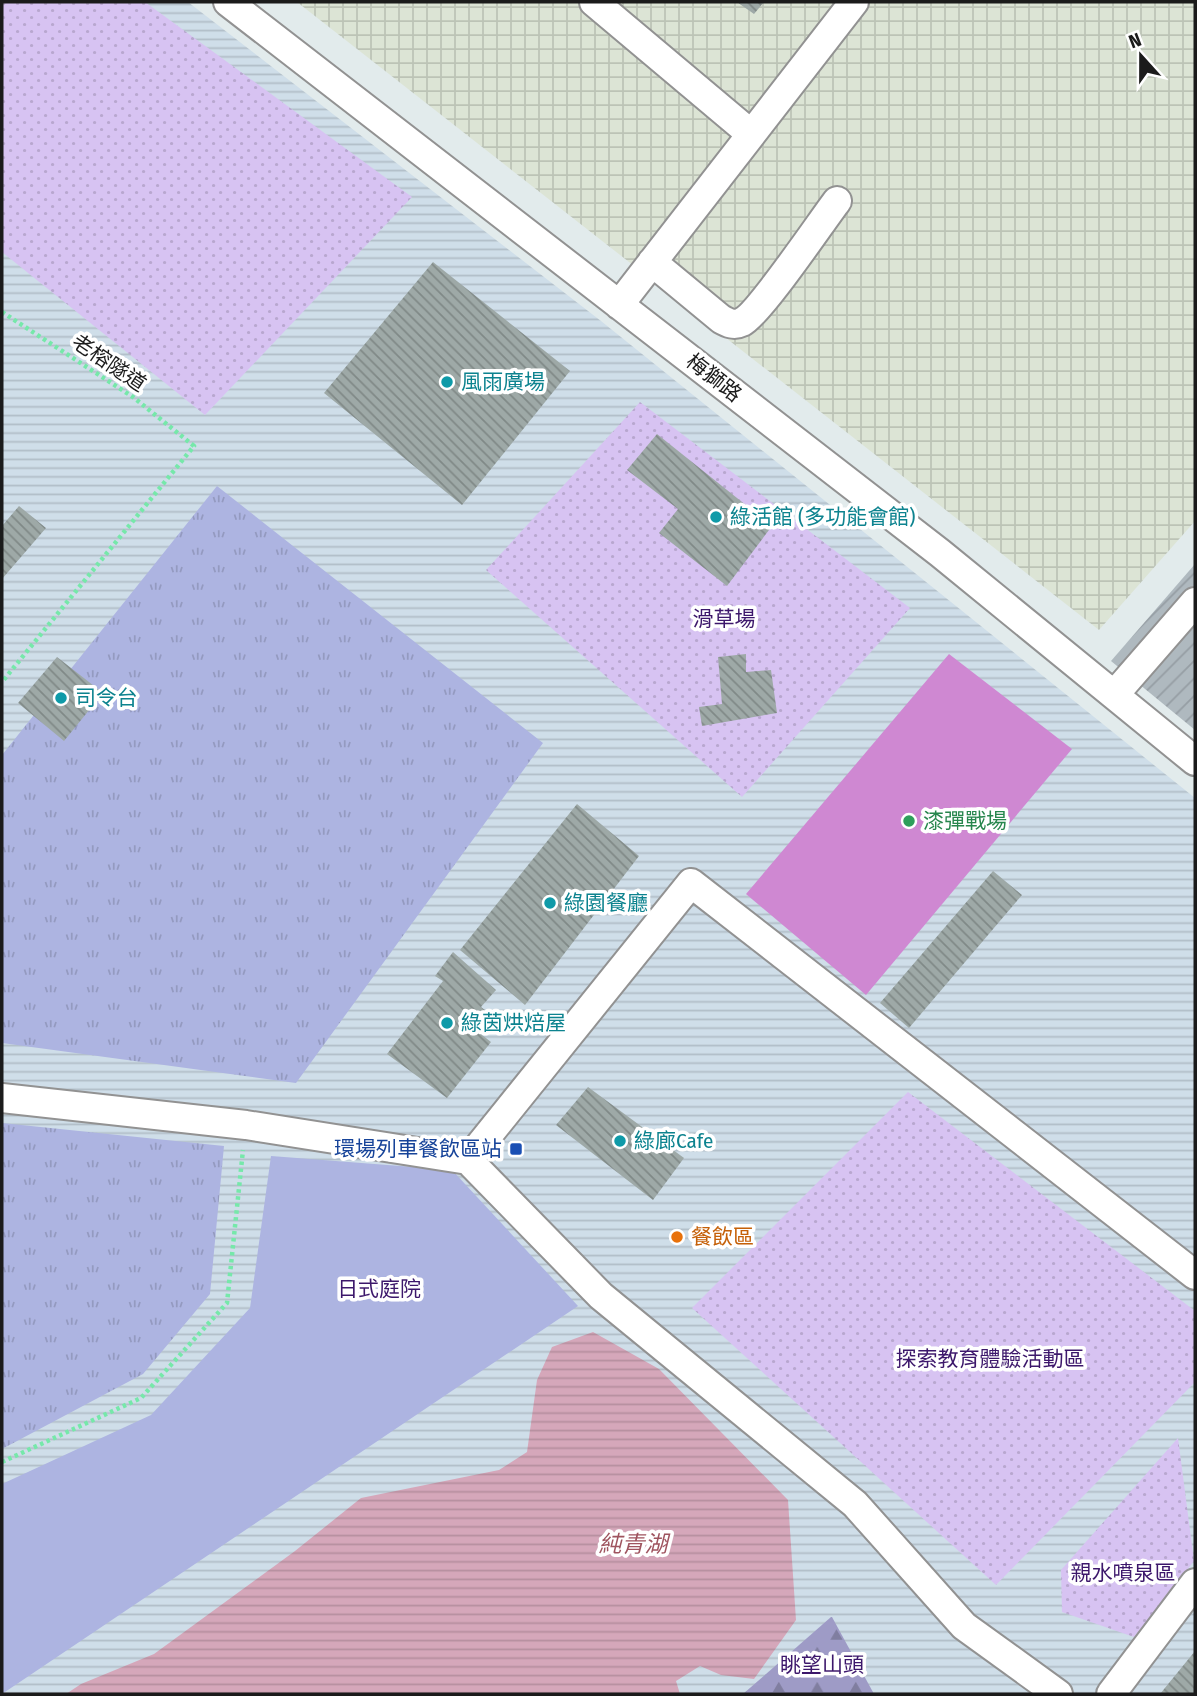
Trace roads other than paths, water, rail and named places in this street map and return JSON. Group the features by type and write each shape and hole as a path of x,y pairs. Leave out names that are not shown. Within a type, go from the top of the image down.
{"street":[{"name":"梅獅路","path":"228,2 940,553 1195,761"},
{"path":"594,2 751,134"},
{"path":"619,305 854,2"},
{"path":"652,262 721,319 730,324 742,322 759,306 837,201"},
{"path":"1114,695 1195,602"},
{"path":"468,1160 691,883 1195,1275"},
{"path":"2,1098 246,1125 468,1160 601,1296 855,1504 964,1626 1058,1694"},
{"path":"1111,1694 1195,1583"}],"water":[{"name":"純青湖","path":"593,1332 659,1369 788,1500 796,1620 754,1679 721,1675 700,1666 676,1681 680,1694 66,1694 81,1684 154,1654 295,1551 361,1498 499,1470 527,1452 537,1380 552,1347"}],"place":[{"name":"風雨廣場","path":"447,382"},
{"name":"綠活館 (多功能會館)","path":"716,517"},
{"name":"司令台","path":"61,698"},
{"name":"漆彈戰場","path":"909,821"},
{"name":"綠園餐廳","path":"550,903"},
{"name":"綠茵烘焙屋","path":"447,1023"},
{"name":"綠廊Cafe","path":"620,1141"},
{"name":"環場列車餐飲區站","path":"516,1149"},
{"name":"餐飲區","path":"677,1237"}],"park label":[{"name":"滑草場","path":"724,619"},
{"name":"日式庭院","path":"379,1289"},
{"name":"探索教育體驗活動區","path":"990,1359"},
{"name":"親水噴泉區","path":"1123,1573"},
{"name":"眺望山頭","path":"822,1665"}]}
